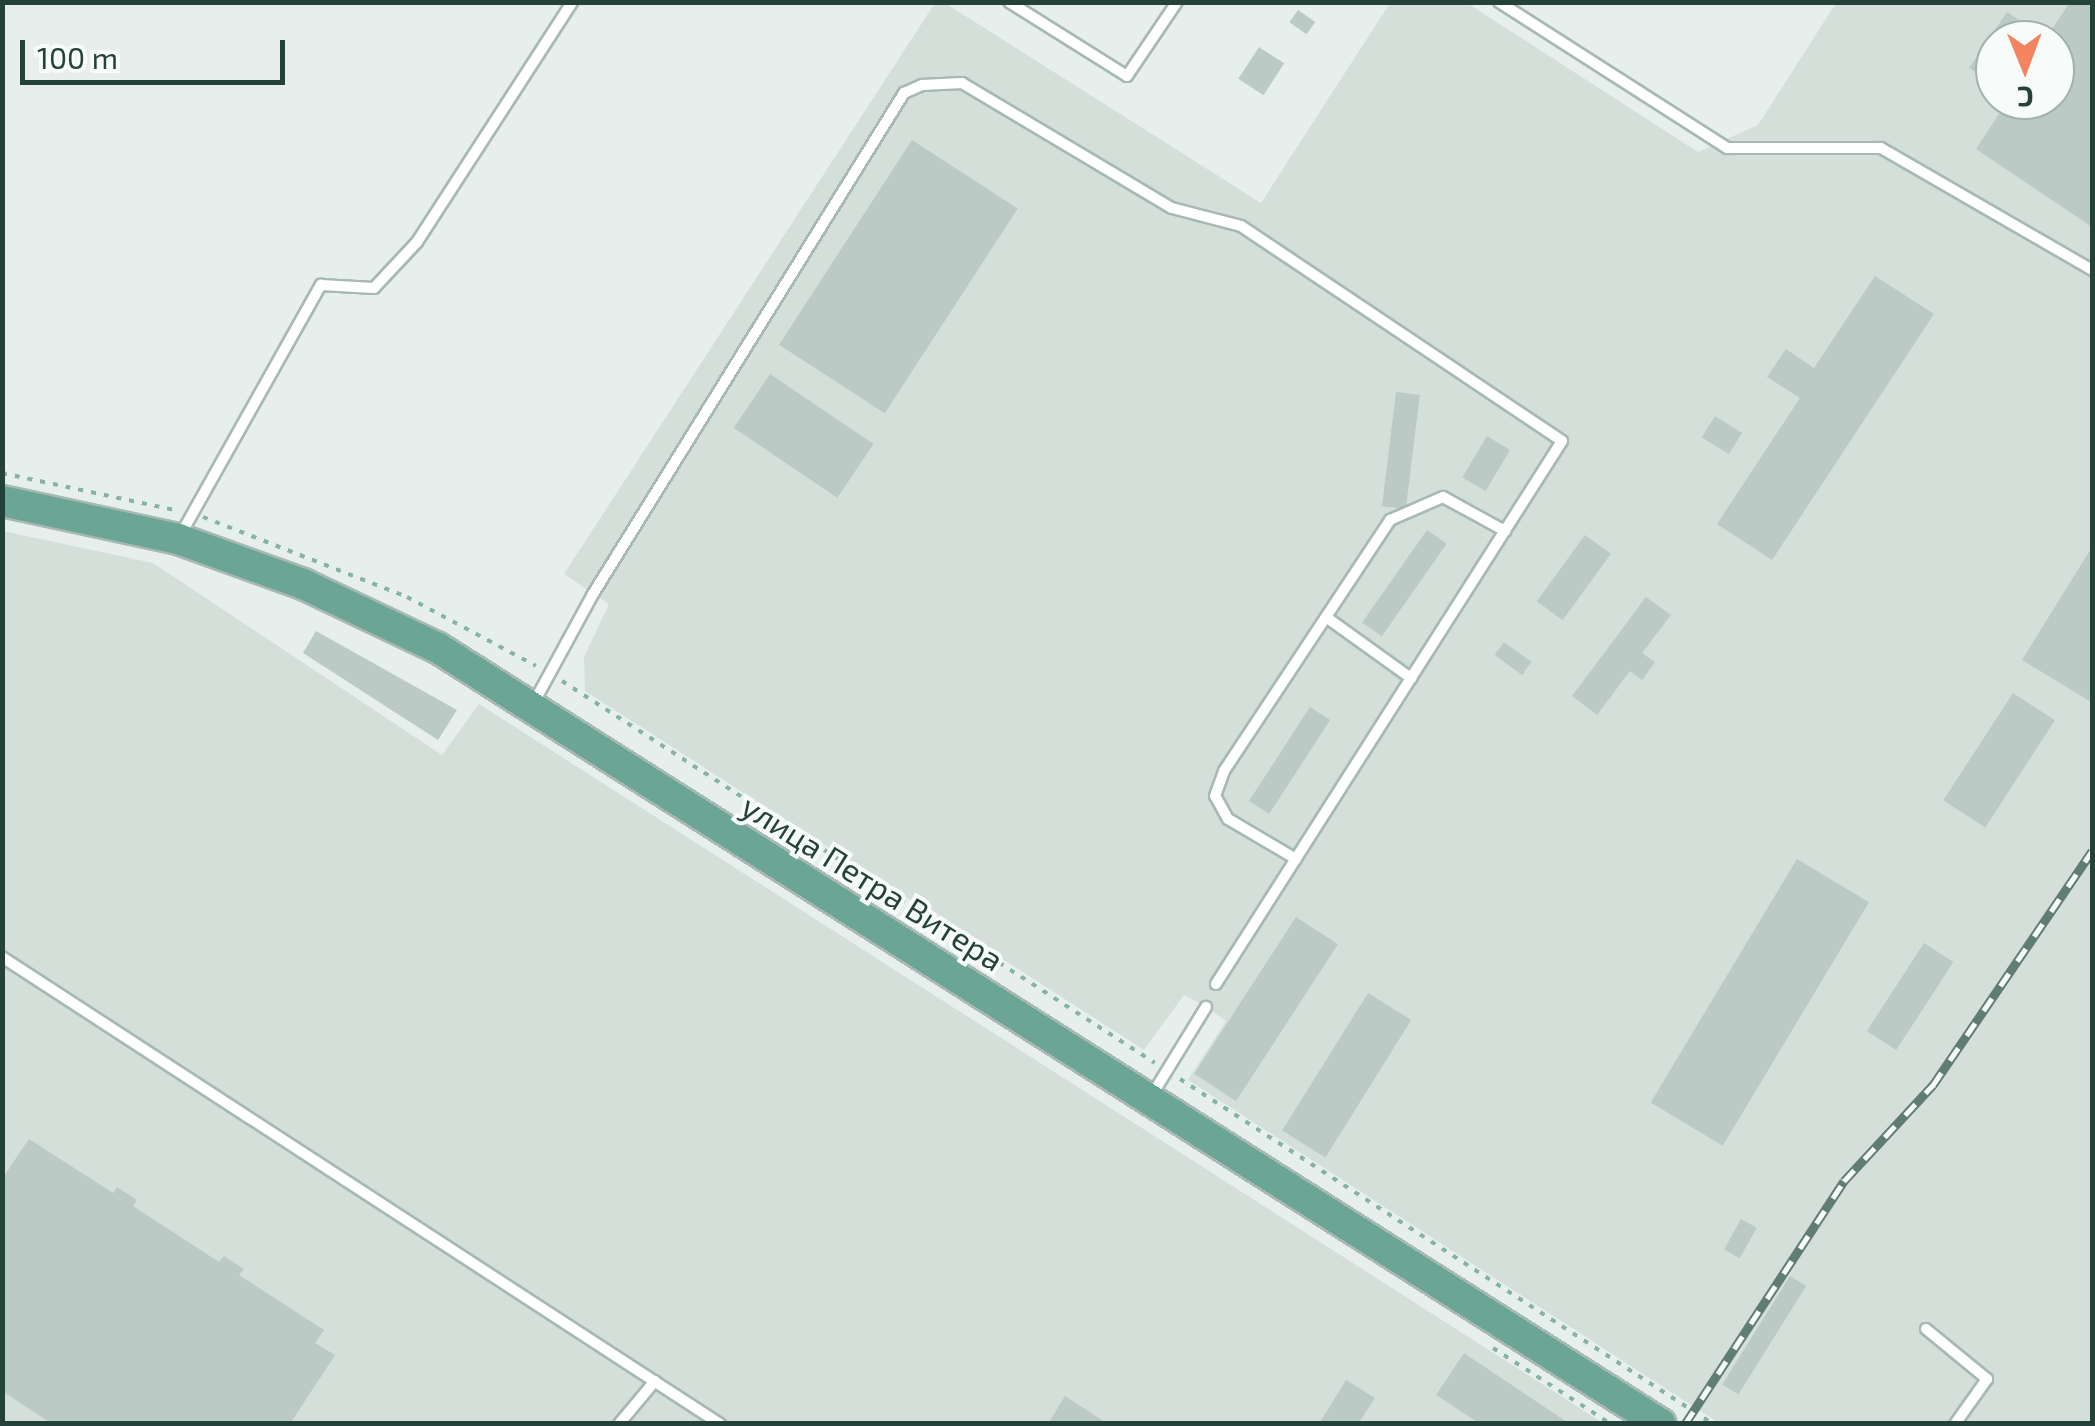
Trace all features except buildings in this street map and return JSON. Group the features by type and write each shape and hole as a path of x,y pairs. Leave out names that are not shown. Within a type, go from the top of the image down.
{"main road":[{"name":"улица Петра Витера","path":"2,500 178,539 303,584 404,632 532,707 1661,1424"}],"lane":[{"path":"178,539 321,285 374,288 417,242 572,2"},
{"path":"1009,2 1127,76 1176,2"},
{"path":"1498,2 1727,148 1882,148 2092,270"},
{"path":"532,707 593,594 904,93 922,85 962,84 1172,208 1242,226 1562,441 1216,984"},
{"path":"1296,858 1228,819 1216,796 1224,770 1390,520 1444,498 1505,531"},
{"path":"1326,617 1411,678"},
{"path":"2,957 720,1424"},
{"path":"1149,1099 1206,1007"},
{"path":"1926,1329 1987,1379 1955,1424"},
{"path":"619,1424 655,1381"}],"path":[{"path":"1478,1338 1611,1424"}],"shaded area":[{"path":"935,3 945,3 1261,203 1390,3 1467,3 1698,152 1758,125 1836,3 2092,3 2092,1423 1719,1423 1188,1080 1226,1021 1206,1007 1184,995 1144,1050 585,691 584,657 609,604 564,574"},
{"path":"3,531 153,563 442,755 479,704 1603,1423 3,1424"}],"railway":[{"path":"1685,1424 1844,1181 1933,1085 2092,851"}]}
